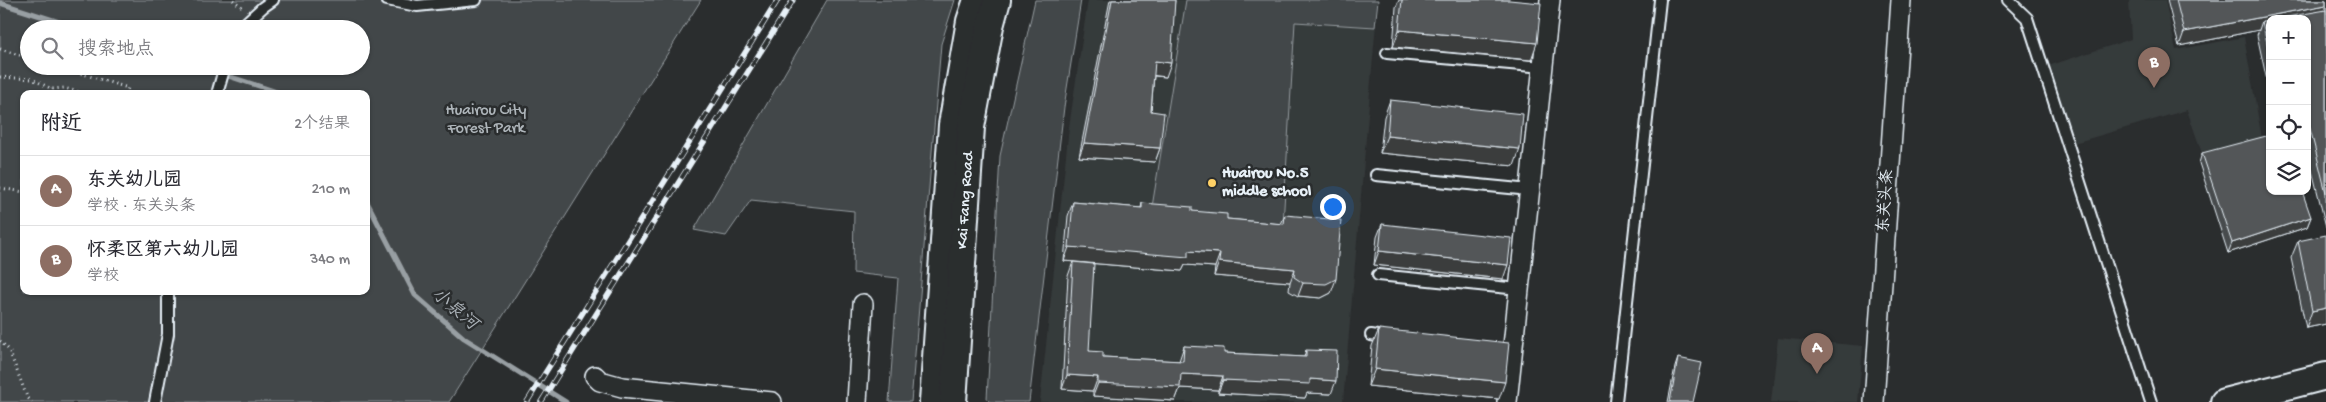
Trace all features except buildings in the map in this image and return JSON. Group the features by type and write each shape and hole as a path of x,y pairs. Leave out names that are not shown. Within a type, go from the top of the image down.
{"main road":[{"name":"Kai Fang Road","path":"933,402 952,125 970,21 977,0"},
{"name":"Kai Fang Road","path":"953,402 971,127 990,26 997,0"},
{"path":"2224,402 2326,376"}],"street":[{"path":"1507,402 1508,351 1519,289 1550,0"},
{"name":"东关头条","path":"1874,402 1900,0"},
{"path":"857,402 863,304"},
{"path":"595,376 600,380 622,388 772,402"}],"lane":[{"path":"248,20 262,6 273,0"},
{"path":"387,0 417,6 476,0"},
{"path":"1616,402 1660,0"},
{"path":"2008,0 2027,18 2151,402"},
{"path":"1387,53 1543,67"},
{"path":"218,90 222,75"},
{"path":"1376,175 1530,190"},
{"path":"1378,275 1519,289"},
{"path":"155,402 168,334 168,295"},
{"path":"1371,335 1400,339"}],"path":[{"path":"0,49 20,55"},
{"path":"86,75 128,88 127,90"},
{"path":"0,76 32,79 52,89 64,88 72,90"},
{"path":"0,188 20,191"},
{"path":"0,341 10,350 27,397 32,402"}],"shaded area":[{"name":"Huairou No.5 middle school","path":"1088,0 1378,0 1343,402 1040,402 1069,127"},
{"path":"2129,0 2165,0 2176,50 2244,37 2263,145 2203,156 2187,110 2074,143 2048,66 2131,39"},
{"path":"1778,338 1863,346 1858,402 1771,402"}],"green space":[{"name":"Huairou City Forest Park","path":"0,0 701,0 449,402 0,402"},
{"path":"827,0 955,0 941,44 911,402 889,402 898,278 853,273 854,211 751,200 726,236 694,230"},
{"path":"1035,0 1081,0 1064,107 1029,402 990,402 987,399 1000,156"},
{"path":"1186,0 1378,0 1375,27 1295,22 1283,224 1151,213"}],"waterway":[{"name":"小泉河","path":"0,3 53,20"},
{"name":"小泉河","path":"225,75 271,90"},
{"name":"小泉河","path":"370,208 415,295 464,338 566,402"}],"railway":[{"path":"527,402 778,0"},
{"path":"541,402 793,0"}],"place":[{"name":"怀柔区第六幼儿园","path":"2154,88"},
{"name":"Huairou No.5 middle school","path":"1212,183"},
{"name":"东关幼儿园","path":"1817,374"}]}
